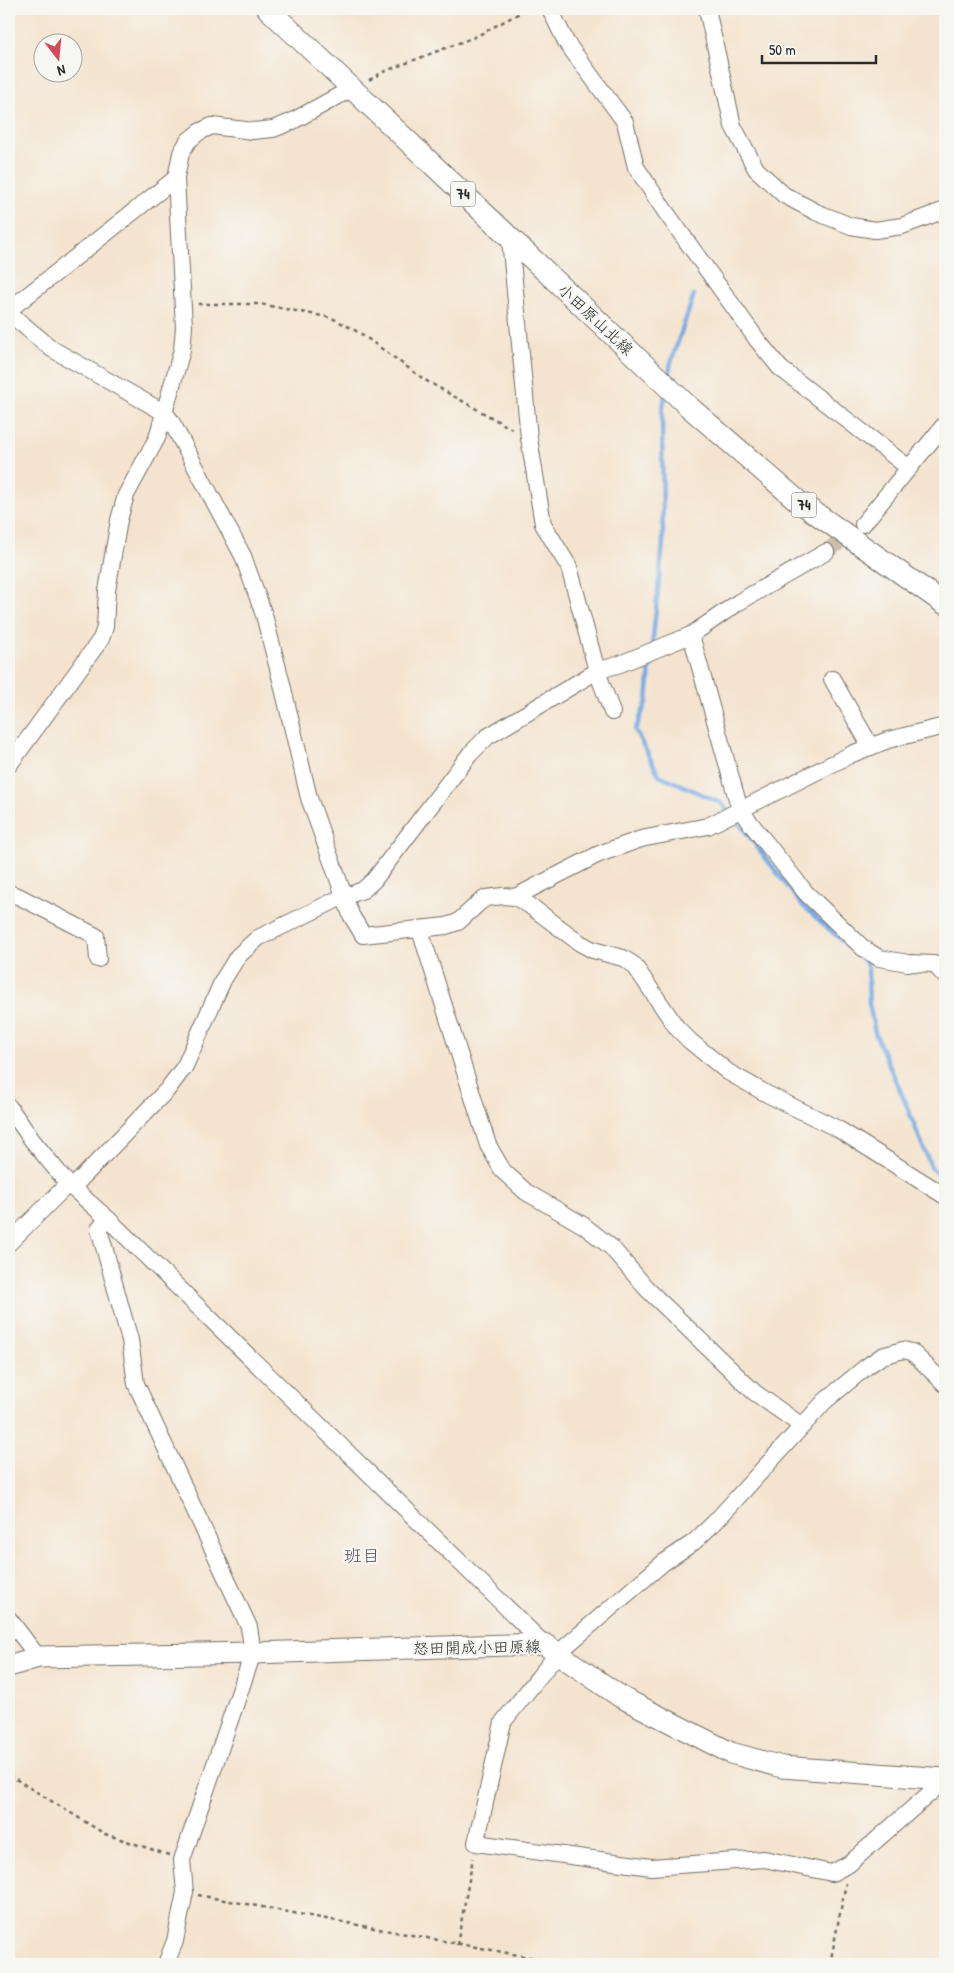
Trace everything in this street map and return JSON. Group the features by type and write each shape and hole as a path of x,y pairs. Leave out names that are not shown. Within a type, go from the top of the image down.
{"main road":[{"name":"小田原山北線","path":"268,9 351,90 666,385 798,501 945,604"},
{"name":"怒田開成小田原線","path":"9,1666 38,1656 551,1648 622,1697 731,1753 782,1767 945,1780"}],"street":[{"path":"550,9 566,42 625,122 636,167 665,211 758,341 780,368 909,468"},
{"path":"707,9 733,126 756,169 784,195 816,212 851,226 875,230 902,226 945,210"},
{"path":"9,764 100,639 104,627 107,592 119,520 126,495 157,438 165,413 182,350 184,327 176,178 181,153 188,141 199,132 212,126 233,127 253,131 272,129 291,122 351,90"},
{"path":"9,310 176,178"},
{"path":"510,239 529,438 543,524 569,567 597,671 612,712"},
{"path":"9,313 52,349 165,413 194,462 243,556 271,641 309,798 351,915 363,935 446,926 458,922 486,898 515,897 580,943 593,950 623,958 634,965 677,1028 707,1056 728,1072 767,1094 838,1128 945,1196"},
{"path":"864,524 945,424"},
{"path":"9,1243 70,1186 166,1090 185,1066 223,980 238,956 258,938 344,897 363,890 374,880 470,754 487,737 597,671 620,664 690,635 739,602 826,552"},
{"path":"690,635 740,810 806,893 863,948 879,958 908,963 934,964 945,976"},
{"path":"832,679 870,747"},
{"path":"515,897 599,854 641,839 708,826 852,754 888,740 945,726"},
{"path":"9,894 20,897 96,936 98,959"},
{"path":"420,930 488,1145 503,1171 526,1192 583,1225 610,1247 647,1289 754,1392 802,1426"},
{"path":"9,1107 32,1140 70,1186 108,1220 551,1648"},
{"path":"108,1220 99,1229 130,1340 136,1384 249,1627 253,1653 182,1860 185,1892 175,1941 166,1964"},
{"path":"945,1384 912,1352 903,1350 882,1356 825,1401 715,1522 694,1542 663,1563 551,1648 503,1722 476,1842 651,1867 764,1859 832,1873 849,1864 945,1780"},
{"path":"9,1619 38,1656"}],"path":[{"path":"351,90 383,72 478,36 526,9"},
{"path":"183,306 218,303 260,304 332,318 360,333 425,380 529,438"},
{"path":"9,1775 105,1834 182,1860"},
{"path":"457,1945 476,1842"},
{"path":"830,1964 849,1864"},
{"path":"185,1892 457,1945 566,1964"}],"waterway":[{"path":"668,380 671,362 694,295"},
{"path":"652,646 663,543 662,413 665,395"},
{"path":"651,656 647,701 635,730 659,775 721,803 729,812"},
{"path":"734,817 802,905 865,961 868,968 869,1003 875,1033 931,1167 945,1184"}],"tunnel":[{"path":"826,552 856,529"}],"district":[{"name":"班目","path":"362,1556"}]}
